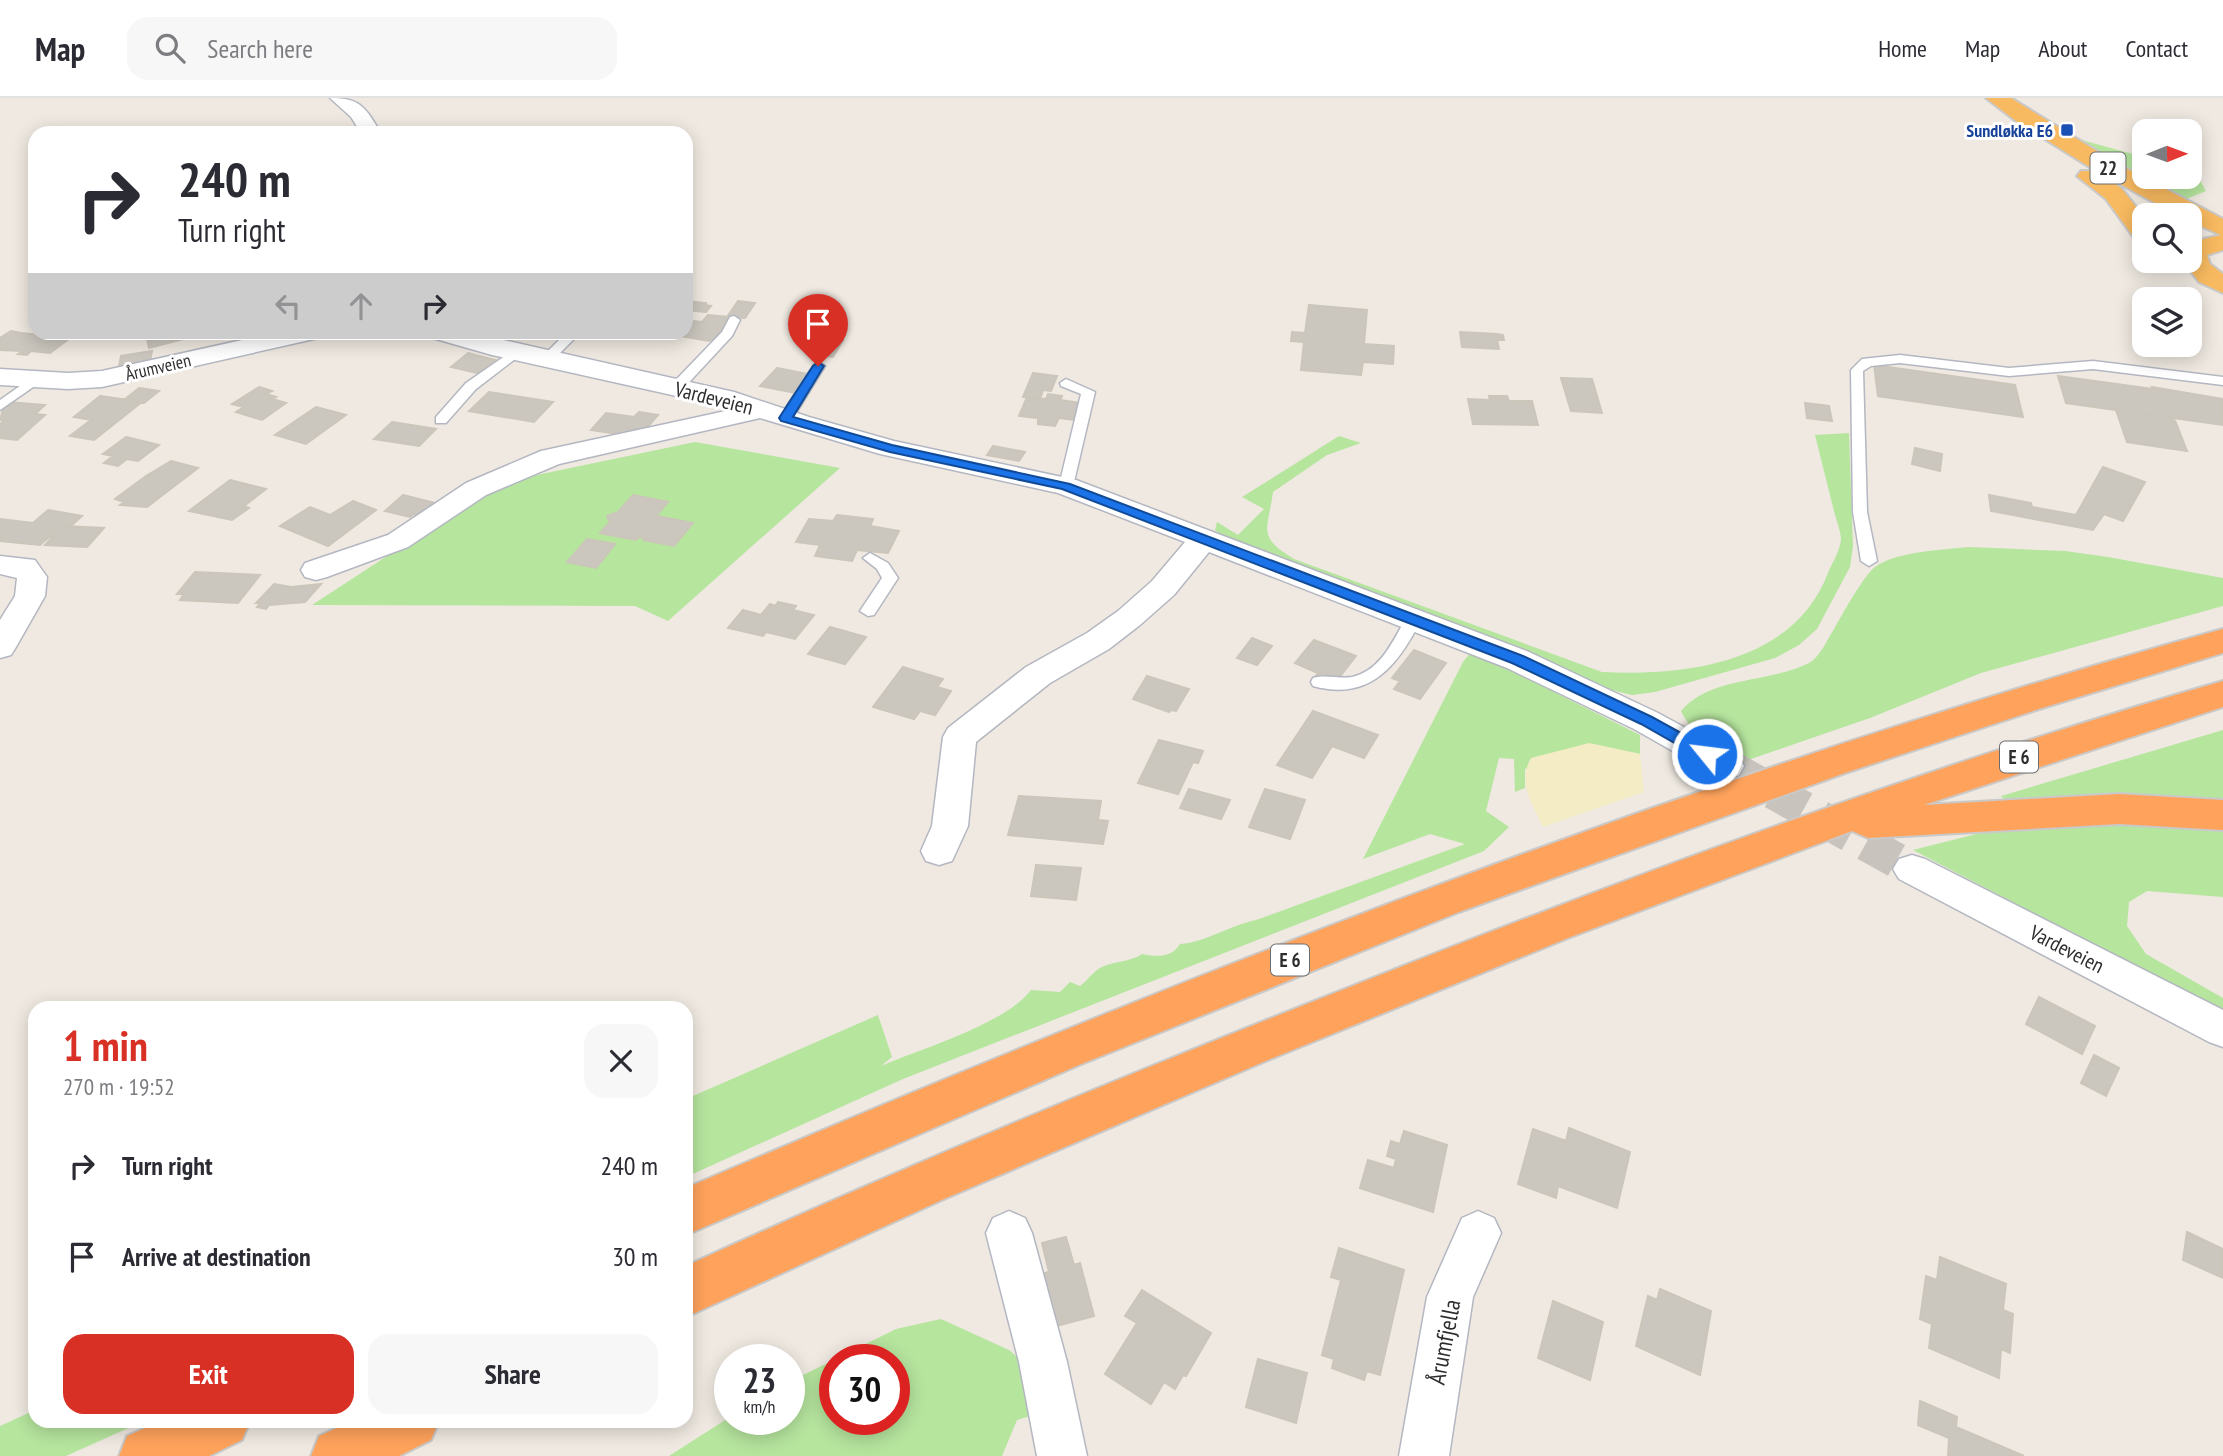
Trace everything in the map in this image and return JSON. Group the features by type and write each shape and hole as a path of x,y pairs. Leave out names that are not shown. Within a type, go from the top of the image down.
{"highway":[{"name":"22","path":"1983,98 2141,203"},
{"name":"22","path":"1997,98 2064,142 2161,199 2223,228"},
{"name":"22","path":"2056,148 2069,163 2114,194 2132,218"},
{"path":"2202,247 2223,242"},
{"path":"2202,272 2223,285"},
{"path":"2176,273 2223,302"},
{"name":"E 6","path":"693,1209 1183,1002 1540,864 1900,740 2038,695 2223,641"},
{"name":"E 6","path":"693,1289 1235,1052 1478,955 1818,826 2081,736 2223,694"},
{"name":"E 6","path":"1818,826 2119,808 2223,815"},
{"path":"147,1456 208,1428"},
{"path":"339,1456 397,1428"}],"street":[{"path":"340,98 358,113 366,126"},
{"name":"Årumveien","path":"0,377 33,380 102,379 278,340"},
{"name":"Vardeveien","path":"467,340 546,360 734,400 890,448 1066,486 1518,660 1646,721 1727,766"},
{"path":"316,570 398,541 476,489 551,457 739,417 773,414"},
{"path":"939,851 950,826 960,737 1038,675 1098,641 1129,618 1163,588 1204,539"},
{"path":"0,565 24,567 32,577 30,596 0,647"},
{"name":"Vardeveien","path":"1912,869 2223,1031"},
{"path":"1009,1233 1043,1362 1062,1456"},
{"name":"Årumfjella","path":"1424,1456 1450,1297 1478,1233"}],"lane":[{"path":"676,388 728,333 734,320"},
{"path":"546,360 567,340"},
{"path":"441,420 471,386 515,353"},
{"path":"1870,561 1860,512 1857,370 1867,362 1900,359 2009,373 2092,365 2223,381"},
{"path":"773,414 818,366"},
{"path":"0,406 33,380"},
{"path":"1066,383 1088,392 1066,486"},
{"path":"868,611 890,578 883,566 870,558"},
{"path":"1319,682 1351,685 1372,677 1383,668 1413,620"}],"green space":[{"path":"2074,138 2132,154 2132,171"},
{"path":"2202,184 2206,191 2184,200 2164,189 2202,189"},
{"path":"1849,433 1853,546 1850,567 1817,629 1799,645 1775,658 1655,692 1632,695 1607,689 1222,536 1215,530 1217,522 1238,535 1264,509 1242,497 1339,436 1361,443 1327,455 1273,492 1267,524 1269,538 1294,559 1602,672 1668,671 1701,666 1734,658 1764,645 1790,627 1812,603 1836,556 1841,538 1815,435"},
{"path":"695,442 840,468 668,621 635,606 312,605 499,483"},
{"path":"1969,547 2065,551 2223,578 2223,606 1981,673 1870,718 1748,760 1709,741 1693,729 1681,711 1693,700 1724,686 1777,674 1809,663 1817,657 1859,586 1875,567 1907,554"},
{"path":"1472,651 1640,735 1640,754 1593,744 1525,769 1525,788 1515,792 1514,759 1499,758 1486,811 1509,827 1484,851 903,1079 693,1174 693,1096 878,1015 892,1057 881,1066 983,1024 1019,1002 1031,990 1060,992 1070,982 1080,986 1097,970 1107,965 1142,954 1168,954 1180,944 1209,937 1465,844 1430,834 1363,859 1463,662"},
{"path":"2223,730 2223,805 2006,801 2001,796"},
{"path":"2088,823 2202,825 2223,828 2223,897 2147,891 2129,902 2127,926 2146,954 2223,998 2223,1012 1913,850 1992,830"},
{"path":"941,1319 1009,1350 1035,1372 1043,1412 1017,1420 1002,1456 669,1456 714,1427 714,1435 805,1435 805,1374 819,1367 819,1435 910,1435 910,1344 866,1344 896,1329"},
{"path":"28,1413 28,1428 128,1428 66,1456 0,1456 0,1426"}],"sand":[{"path":"1589,743 1640,754 1644,792 1543,827 1526,784 1525,776 1531,758"}],"building":[{"path":"738,301 755,303 745,318 727,317"},
{"path":"693,302 711,306 706,312 693,311"},
{"path":"1309,305 1367,310 1364,344 1394,346 1393,364 1363,362 1361,375 1301,370 1304,342 1291,341 1292,332 1305,333"},
{"path":"708,315 730,317 714,339 709,341 693,338 693,322 702,322"},
{"path":"11,331 28,334 28,340 67,340 50,353 31,351 27,355 18,354 23,351 0,350 0,338"},
{"path":"1460,332 1503,335 1504,340 1497,340 1499,349 1462,347"},
{"path":"819,338 843,340 833,357 808,354"},
{"path":"147,340 180,340 149,348"},
{"path":"152,351 150,361 119,366 121,356"},
{"path":"468,353 495,360 477,373 451,367"},
{"path":"1874,365 2015,385 2023,417 1878,396"},
{"path":"777,368 812,375 796,393 760,386"},
{"path":"1033,373 1057,376 1051,391 1043,390 1040,399 1023,397"},
{"path":"2058,376 2223,399 2223,425 2066,403"},
{"path":"1561,378 1592,379 1602,413 1571,411"},
{"path":"259,387 272,391 266,394 276,397 272,399 286,403 262,420 236,412 244,407 232,404"},
{"path":"139,388 159,391 144,403 124,400"},
{"path":"489,392 553,402 534,422 469,411"},
{"path":"1048,394 1062,396 1060,400 1081,403 1074,420 1059,418 1055,426 1038,424 1038,418 1019,416 1027,397 1046,399"},
{"path":"100,396 142,402 94,440 70,436 91,420 74,417"},
{"path":"1489,396 1507,396 1509,401 1532,401 1538,425 1473,424 1468,399 1490,400"},
{"path":"8,402 45,405 35,414 45,415 17,440 0,438 0,424 5,420 0,420 3,410 0,408"},
{"path":"1805,403 1829,406 1832,421 1807,418"},
{"path":"316,407 346,415 306,444 275,435"},
{"path":"2116,410 2174,418 2187,451 2127,442"},
{"path":"639,412 658,415 639,437 591,430 606,413 634,417"},
{"path":"392,422 436,429 419,446 374,439"},
{"path":"126,437 159,445 138,461 127,459 118,466 104,463 113,456 103,454"},
{"path":"993,446 1025,452 1019,461 987,455"},
{"path":"1915,448 1942,454 1940,471 1912,464"},
{"path":"171,461 198,468 147,507 120,505 124,502 115,499 146,476"},
{"path":"2103,467 2145,482 2123,521 2104,514 2093,530 1991,511 1989,495 2076,515"},
{"path":"230,480 266,489 244,506 249,508 232,520 189,511"},
{"path":"403,495 435,503 421,515 414,514 410,517 385,511"},
{"path":"633,495 668,502 656,516 693,523 674,546 643,540 645,538 639,537 636,540 600,533 610,522 607,516 618,512"},
{"path":"353,501 376,510 328,546 280,526 310,507 330,515"},
{"path":"48,510 82,516 71,526 63,525 40,545 0,541 0,519 33,523"},
{"path":"837,515 873,519 870,526 899,531 888,553 857,550 852,561 815,556 820,545 796,542 809,519 833,521"},
{"path":"62,526 104,528 87,547 45,545"},
{"path":"587,539 615,544 596,568 567,562"},
{"path":"195,572 260,575 238,603 180,600 184,594 177,594"},
{"path":"274,584 291,587 321,584 305,602 269,605 266,609 257,607 260,603 256,603"},
{"path":"778,602 796,606 793,610 814,615 795,639 766,632 763,636 728,628 743,610 761,615 770,604 775,606"},
{"path":"830,627 866,637 845,664 808,654"},
{"path":"1252,638 1272,646 1257,665 1237,658"},
{"path":"1314,640 1356,656 1334,684 1315,677 1318,673 1295,663"},
{"path":"1414,650 1446,663 1420,699 1394,689 1400,681 1392,678"},
{"path":"903,667 943,679 937,687 951,691 935,715 920,711 914,719 873,707"},
{"path":"1147,676 1189,689 1176,711 1169,712 1133,699"},
{"path":"1313,711 1378,735 1364,758 1332,746 1312,778 1277,765"},
{"path":"1159,740 1203,751 1198,763 1193,762 1178,794 1138,783"},
{"path":"1189,789 1230,800 1221,819 1180,808"},
{"path":"1265,789 1305,800 1290,839 1249,827"},
{"path":"1019,796 1101,801 1098,820 1108,821 1103,844 1008,835"},
{"path":"1036,865 1081,868 1076,900 1031,896"},
{"path":"2039,997 2095,1026 2082,1054 2026,1024"},
{"path":"2094,1055 2119,1068 2106,1096 2081,1083"},
{"path":"1569,1128 1630,1152 1617,1208 1558,1186 1556,1198 1518,1184 1533,1129 1566,1141"},
{"path":"1404,1131 1447,1145 1433,1212 1360,1188 1368,1160 1394,1168 1396,1159 1387,1156 1391,1141 1400,1144"},
{"path":"2187,1232 2223,1249 2223,1278 2183,1260"},
{"path":"1066,1237 1074,1265 1080,1263 1094,1316 1049,1328 1036,1275 1049,1272 1042,1243"},
{"path":"1339,1248 1404,1270 1380,1375 1367,1371 1364,1380 1332,1368 1334,1359 1322,1355 1341,1280 1331,1277"},
{"path":"1940,1257 2006,1284 2003,1310 2013,1314 2010,1353 2001,1349 1999,1378 1929,1348 1932,1324 1920,1319 1926,1276 1937,1280"},
{"path":"1660,1289 1711,1311 1700,1375 1636,1346 1648,1296 1657,1300"},
{"path":"1142,1290 1211,1333 1186,1376 1183,1375 1175,1389 1164,1382 1151,1404 1105,1374 1137,1323 1125,1316"},
{"path":"1553,1301 1603,1322 1590,1380 1538,1358"},
{"path":"1258,1359 1307,1373 1296,1423 1246,1407"},
{"path":"1920,1401 1957,1417 1956,1427 2024,1456 1948,1456 1949,1438 1918,1425"}],"tunnel":[{"path":"1727,766 1912,869"}],"place":[{"name":"Sundløkka E6","path":"2067,130"}],"route":[{"path":"818,366 786,418 890,448 1066,486 1518,660 1646,721 1707,754"}]}
